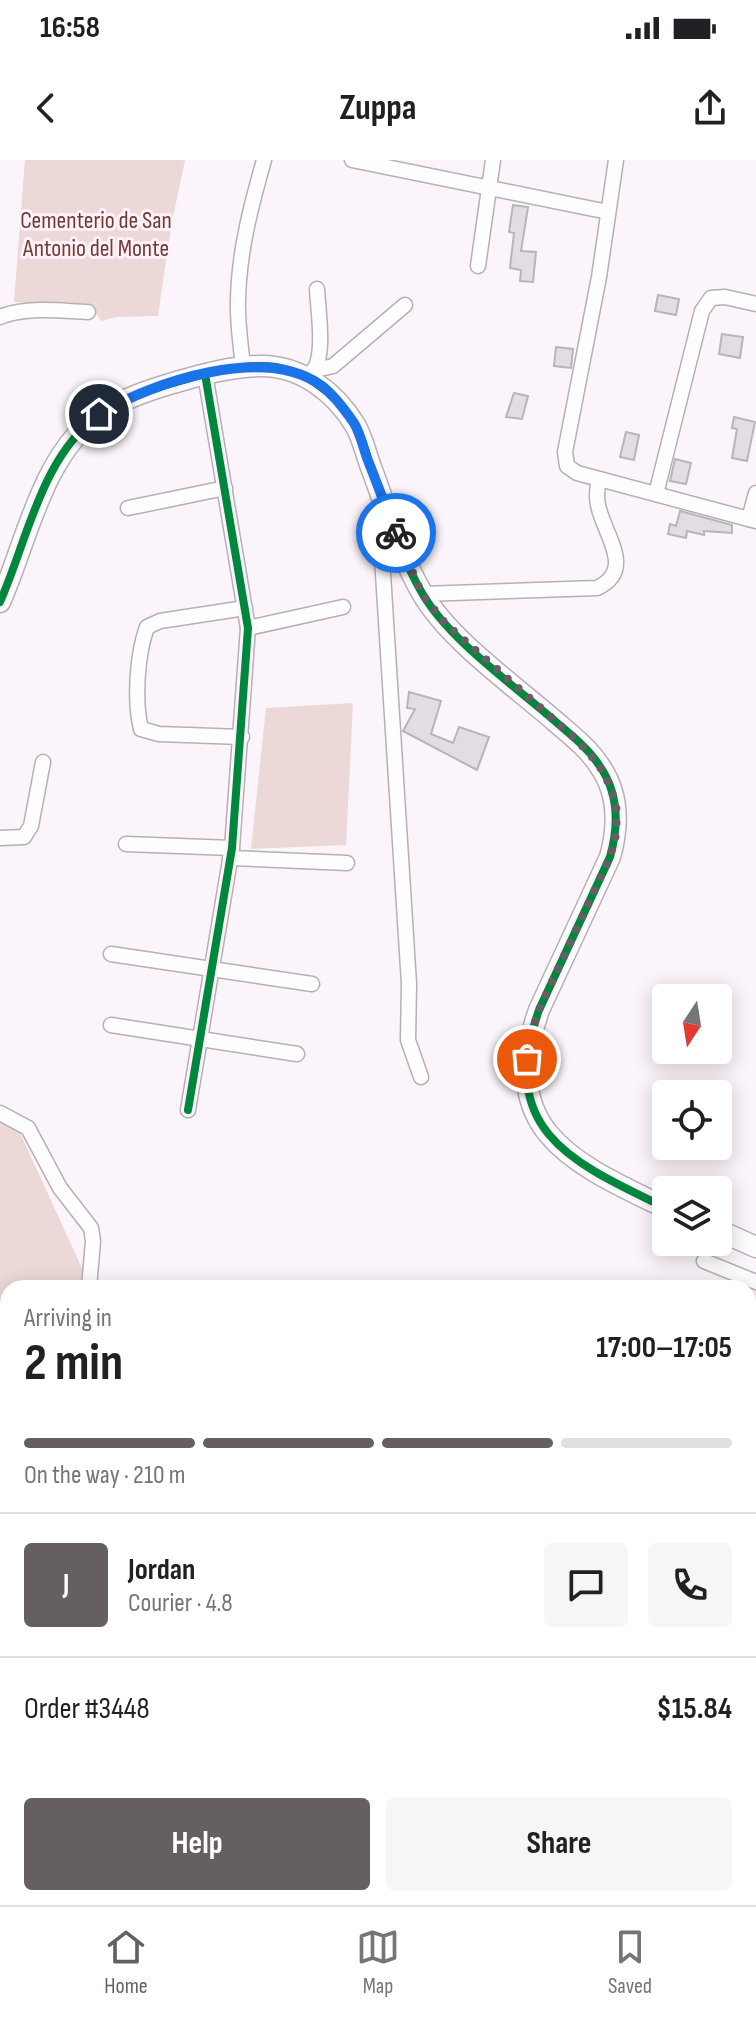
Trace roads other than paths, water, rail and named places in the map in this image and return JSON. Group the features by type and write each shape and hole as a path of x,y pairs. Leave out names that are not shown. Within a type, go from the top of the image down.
{"street":[{"path":"243,368 237,303 241,257 264,160"},
{"path":"478,266 493,160"},
{"path":"616,160 599,277 565,452 567,466 577,473 753,520 756,493"},
{"path":"358,161 608,212"},
{"path":"310,374 320,350 317,289"},
{"path":"656,494 702,311 711,298 725,297 756,304"},
{"path":"0,602 36,507 57,463 74,439 99,414 138,395 205,374 263,366 310,374 333,366 405,305"},
{"path":"0,317 31,311 88,312"},
{"path":"188,1110 231,853 248,628 205,374"},
{"path":"310,374 356,426 422,594 445,623 473,650 578,741 599,765 611,788 617,811 616,835 610,857 539,1010 531,1033 527,1082 532,1105 554,1144 606,1180 652,1201"},
{"path":"422,594 597,588 610,582 616,569 616,556 597,503 599,479"},
{"path":"128,508 225,488"},
{"path":"387,511 381,542 409,984 408,1040 421,1077"},
{"path":"248,628 343,607"},
{"path":"242,737 159,734 141,729 137,713 141,642 147,627 160,621 245,608"},
{"path":"0,838 24,837 31,826 43,762"},
{"path":"126,844 347,863"},
{"path":"111,954 312,984"},
{"path":"111,1025 297,1054"},
{"path":"0,1113 28,1128 60,1188 91,1228 90,1280"},
{"path":"732,1236 756,1247"},
{"path":"704,1261 751,1280"}],"park label":[{"name":"Cementerio de San Antonio del Monte","path":"96,234"}]}
